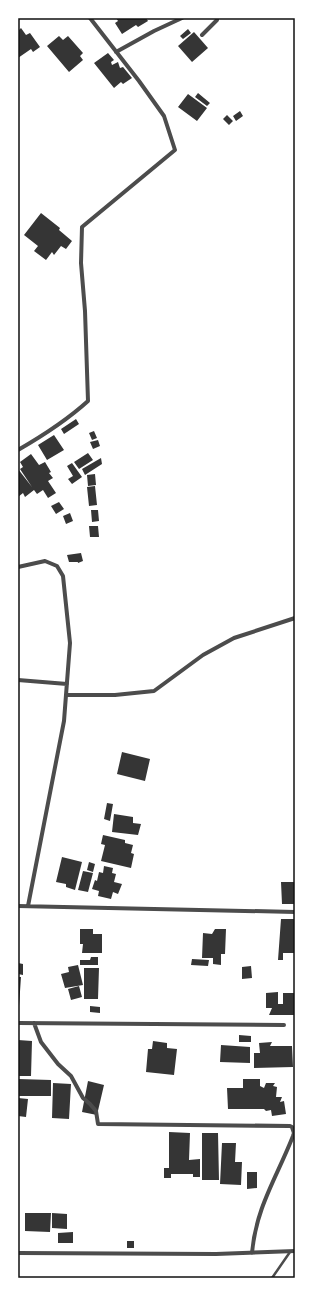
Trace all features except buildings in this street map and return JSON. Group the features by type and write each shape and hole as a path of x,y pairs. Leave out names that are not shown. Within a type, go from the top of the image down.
{"street":[{"path":"18,450 67,419 88,401 85,311 81,263 82,227 175,150 164,116 90,18"},
{"path":"116,52 154,31 182,18"},
{"path":"202,35 217,20 217,18"},
{"path":"18,567 45,561 56,566 63,576 70,643 64,721 28,906"},
{"path":"66,695 115,696 154,691 203,655 234,638 295,618"},
{"path":"18,680 67,684"},
{"path":"18,906 295,912"},
{"path":"18,1023 284,1025"},
{"path":"34,1023 41,1042 58,1064 72,1076 83,1098 96,1111 98,1124 292,1127 294,1133 293,1136 265,1198 258,1220 253,1237 252,1253"},
{"path":"18,1253 216,1254 293,1252"}],"lane":[{"path":"272,1278 293,1252"}]}
